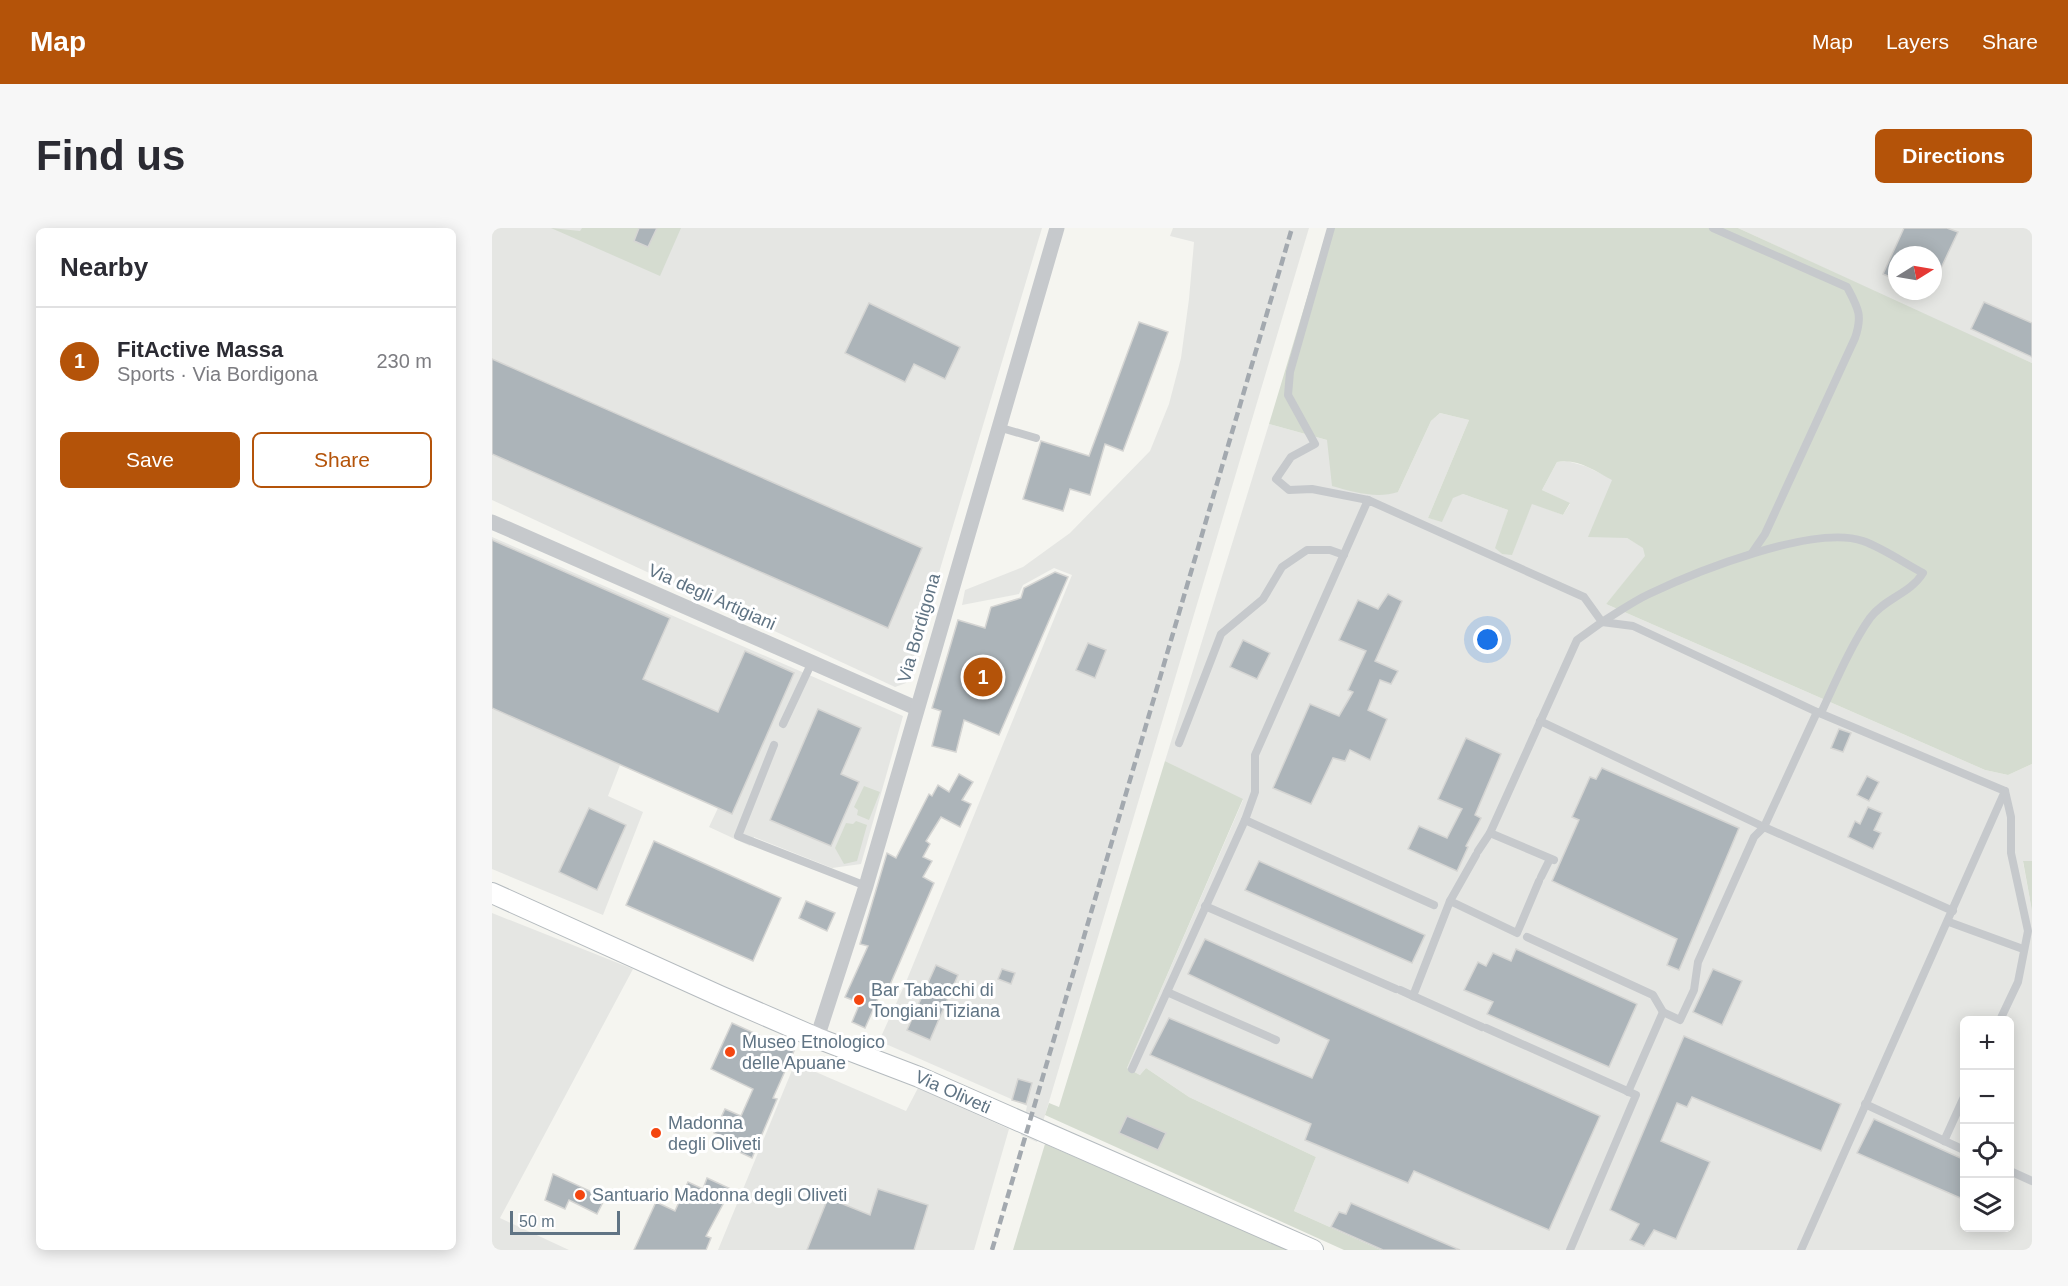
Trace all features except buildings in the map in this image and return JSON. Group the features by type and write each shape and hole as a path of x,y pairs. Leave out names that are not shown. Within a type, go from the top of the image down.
{"main road":[{"name":"Via Oliveti","path":"492,893 817,1038 919,1077 1313,1250"}],"street":[{"name":"Via Bordigona","path":"817,1038 866,886 1057,228"},
{"name":"Via degli Artigiani","path":"492,522 916,708"}],"lane":[{"path":"1331,228 1290,372 1288,395 1315,444 1291,457 1276,479 1289,490 1312,489 1368,500 1584,597 1602,622 1633,626 1819,713 2005,791"},
{"path":"1713,228 1847,287 1858,308 1861,321 1765,534 1752,553"},
{"path":"998,428 1036,438"},
{"path":"1132,1069 1245,820 1255,792 1255,755 1368,500"},
{"path":"1413,996 1450,901 1490,833 1577,640 1649,594 1752,553 1799,541 1845,539 1862,541 1923,573 1917,583 1890,599 1871,617 1819,713 1764,827 1754,837 1698,962 1694,990 1680,1020 1664,1012 1653,994 1450,901"},
{"path":"1179,743 1221,634 1263,599 1282,567 1307,550 1330,550 1344,555"},
{"path":"783,724 812,662"},
{"path":"1540,721 1764,827 1953,911"},
{"path":"774,745 738,836 866,886"},
{"path":"1801,1250 1949,922 2005,791"},
{"path":"2002,1016 2018,981 2028,931 2011,853 2010,817 2005,791"},
{"path":"1245,820 1447,911"},
{"path":"1490,833 1552,859 1540,879 1522,935"},
{"path":"1205,906 1636,1095 1570,1250"},
{"path":"1949,922 2023,949"},
{"path":"1167,992 1276,1040"},
{"path":"1628,1092 1664,1012"},
{"path":"1865,1104 1960,1148"},
{"path":"1944,1141 1960,1107"},
{"path":"2014,1173 2032,1181"}],"shaded area":[{"path":"492,228 1042,228 906,683 895,687 492,500"},
{"path":"551,228 580,231 582,228 639,228 634,241 648,247 657,228 681,228 660,276"},
{"path":"1173,228 1309,228 1037,1142 1021,1135 1027,1106 879,1041 906,982 1072,575 1054,568 1023,585 1019,594 962,605 965,590 1023,567 1070,533 1150,451 1169,404 1181,358 1189,299 1194,242 1170,236"},
{"path":"1328,228 1738,228 1888,297 1888,300 1895,300 2032,363 2032,764 2008,775 1985,770 1606,604 1645,556 1643,548 1627,538 1588,537 1612,480 1586,466 1572,462 1557,462 1542,490 1570,503 1563,515 1532,504 1512,555 1502,554 1495,548 1508,510 1463,494 1453,498 1442,522 1428,518 1469,420 1440,413 1431,421 1398,492 1382,495 1332,486 1327,440 1269,424"},
{"path":"1738,228 2032,228 2032,363 1893,300 1942,300 1942,246 1888,246 1888,298"},
{"path":"1440,413 1469,420 1428,518 1442,521 1453,497 1463,494 1508,510 1496,548 1502,554 1512,554 1532,503 1563,515 1570,504 1542,490 1557,462 1567,461 1585,466 1612,479 1627,538 1644,548 1646,556 1606,604 1985,770 2008,775 2032,764 2032,861 2023,862 2032,911 2032,1250 1381,1250 1294,1211 1316,1157 1189,1097 1146,1068 1140,1075 1127,1068 1243,800 1165,761 1269,424 1327,440 1398,492 1431,421"},
{"path":"492,537 903,716 861,864 832,868 754,837 750,846 709,827 718,808 620,765 608,796 643,812 603,915 492,869"},
{"path":"1165,761 1243,799 1127,1068 1140,1075 1146,1068 1189,1097 1316,1157 1294,1211 1381,1250 1344,1250 1045,1115 1049,1103 1059,1107"},
{"path":"864,786 880,792 869,820 857,815 858,810 854,807"},
{"path":"856,821 867,825 857,861 844,864 835,848 846,823 853,824"},
{"path":"2023,861 2032,861 2032,911"},
{"path":"492,913 633,969 500,1218 569,1250 492,1250"},
{"path":"795,1063 906,1111 918,1088 1009,1129 974,1250 718,1250"},
{"path":"1045,1144 1289,1250 1013,1250"}],"railway":[{"path":"992,1250 1292,228"}],"place":[{"name":"FitActive Massa","path":"983,677"},
{"name":"Bar Tabacchi di Tongiani Tiziana","path":"859,1000"},
{"name":"Museo Etnologico delle Apuane","path":"730,1052"},
{"name":"Madonna degli Oliveti","path":"656,1133"},
{"name":"Santuario Madonna degli Oliveti","path":"580,1195"}]}
